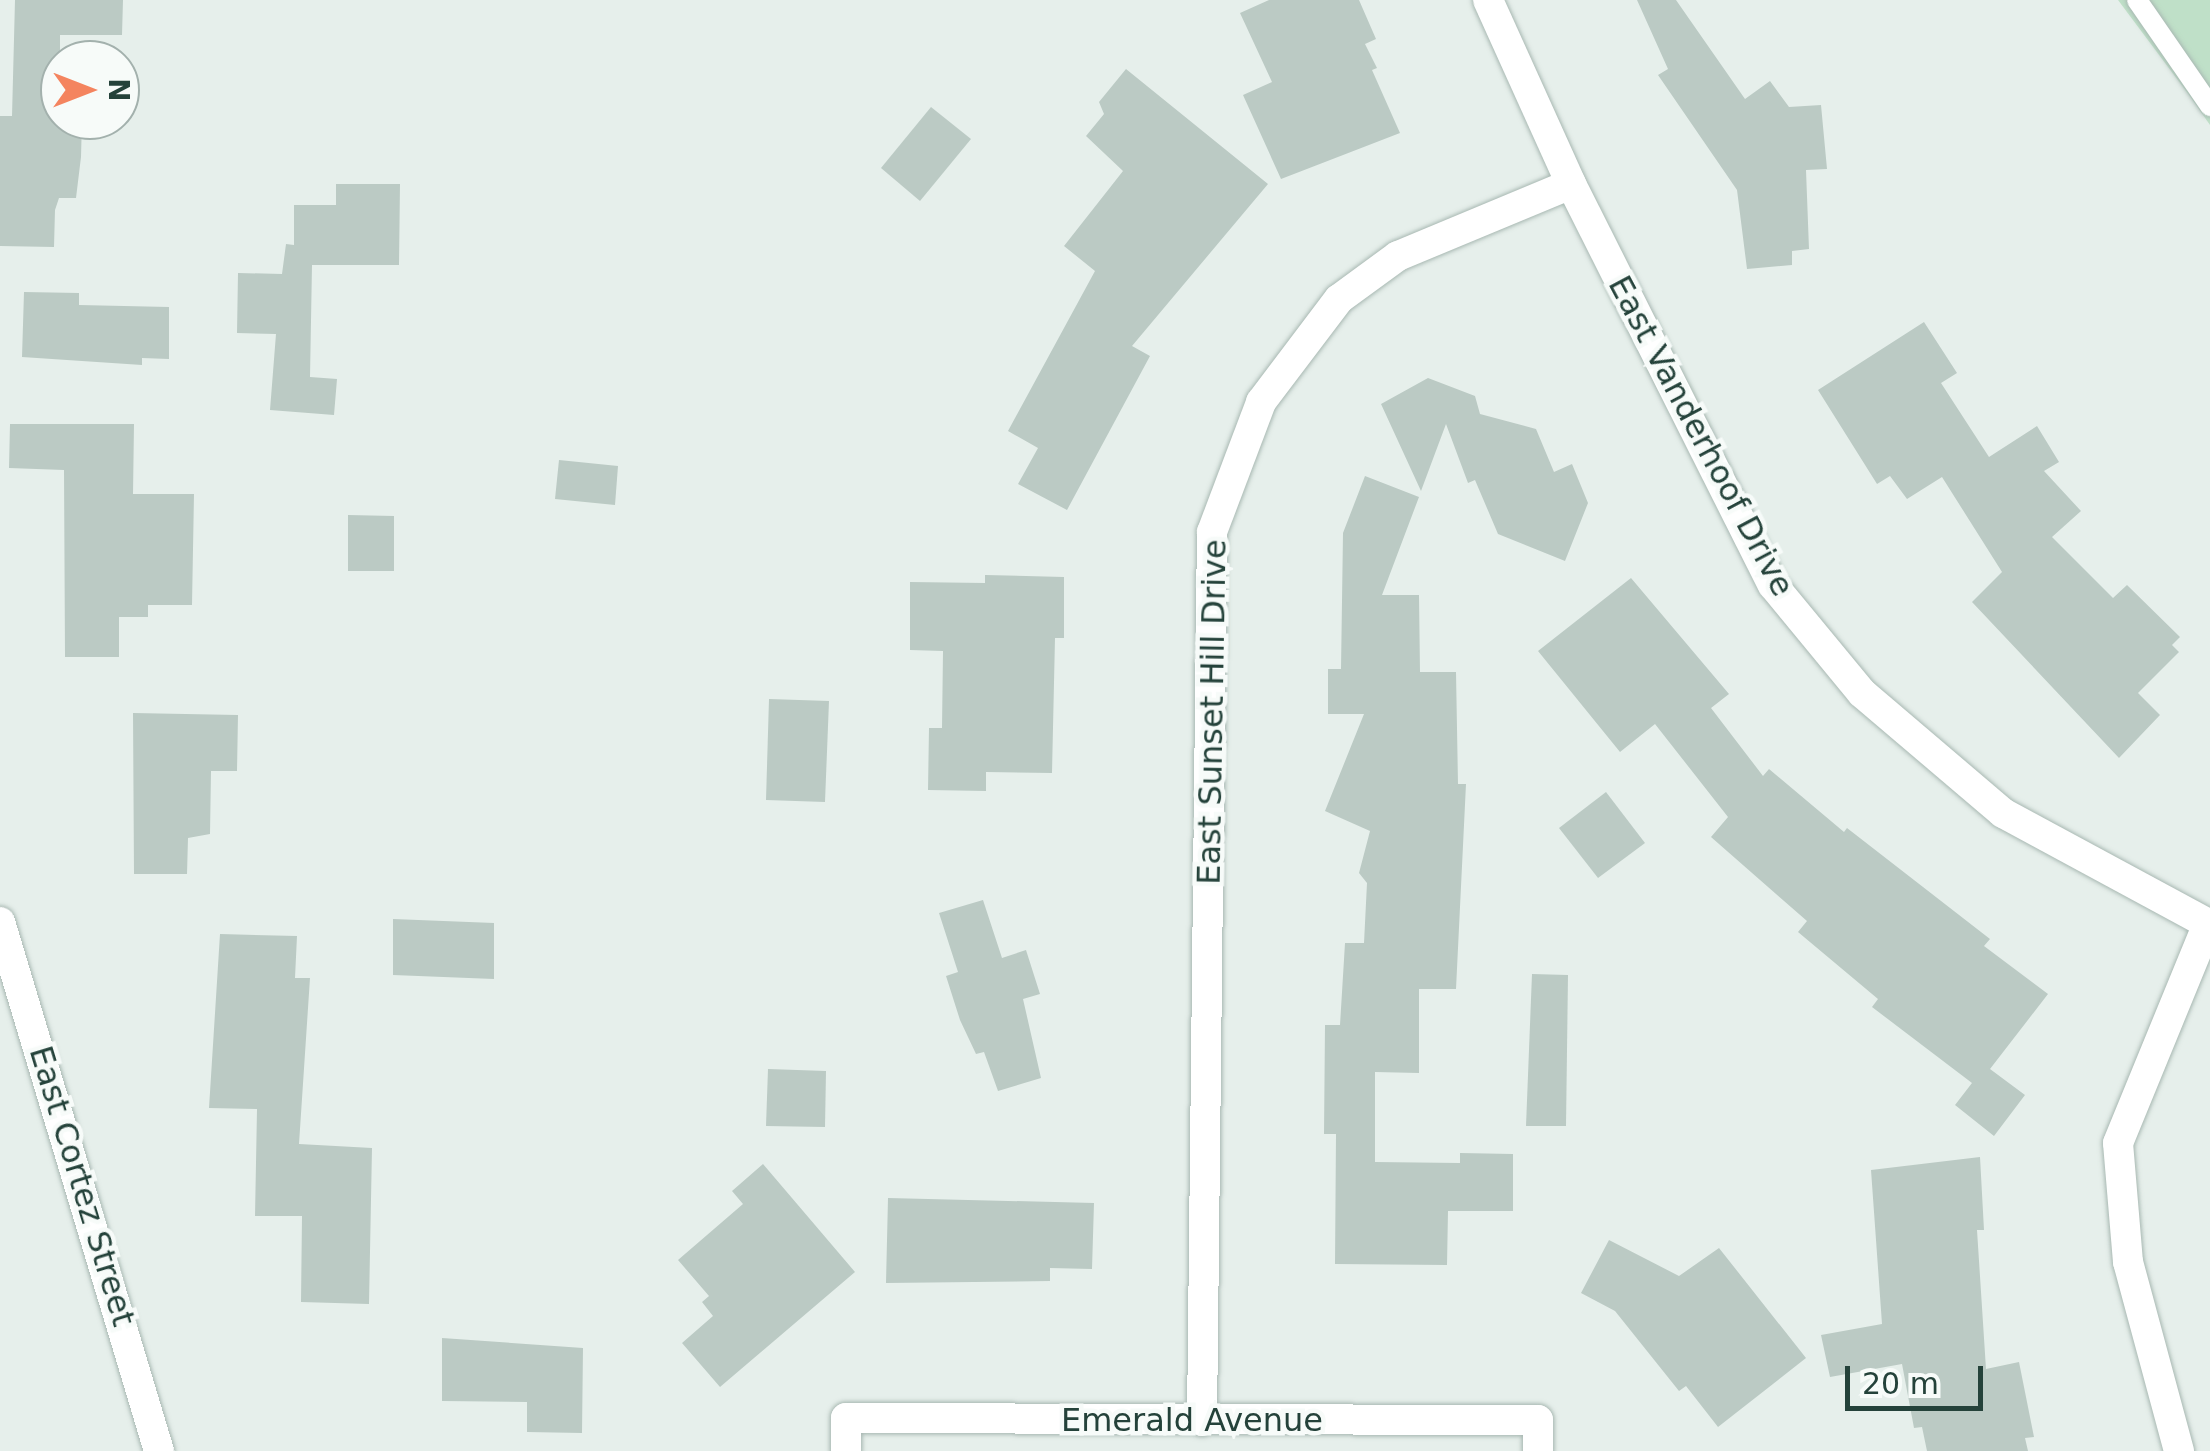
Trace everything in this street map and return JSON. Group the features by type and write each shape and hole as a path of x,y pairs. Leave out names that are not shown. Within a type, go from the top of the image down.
{"street":[{"name":"East Vanderhoof Drive","path":"1488,0 1571,184 1773,585 1862,692 2002,813 2209,925"},
{"name":"East Sunset Hill Drive","path":"1202,1421 1212,532 1261,402 1339,299 1398,256 1571,184"},
{"name":"East Cortez Street","path":"0,922 159,1451"},
{"path":"2180,1451 2128,1262 2118,1143 2209,925"},
{"name":"Emerald Avenue","path":"846,1451 846,1418 1538,1420 1538,1451"}],"lane":[{"path":"2137,0 2210,106"}],"green space":[{"path":"2118,0 2210,0 2210,125 2189,95"}],"building":[{"path":"15,0 123,0 122,35 60,35 60,40 40,40 40,140 81,140 76,198 59,198 54,247 0,246 0,116 12,116"},
{"path":"1269,0 1359,0 1376,39 1365,44 1377,68 1372,70 1400,133 1281,179 1243,95 1272,82 1240,13"},
{"path":"1637,0 1676,0 1745,99 1770,81 1789,107 1821,105 1827,169 1806,170 1809,249 1792,251 1792,265 1747,269 1737,190 1658,75 1668,69"},
{"path":"1126,69 1268,184 1132,346 1150,356 1067,510 1018,484 1038,448 1008,431 1095,271 1064,246 1123,171 1086,136 1104,114 1099,102"},
{"path":"931,107 971,139 920,201 881,168"},
{"path":"336,184 400,184 399,265 312,265 310,377 337,379 334,415 270,410 276,334 237,333 238,273 282,274 286,244 294,245 294,205 336,205"},
{"path":"24,292 79,293 79,305 169,307 169,359 142,358 142,365 22,357"},
{"path":"1924,322 1957,373 1941,383 1989,457 2037,426 2059,462 2044,471 2081,511 2052,537 2113,598 2127,585 2180,637 2172,645 2179,652 2138,693 2160,715 2119,758 1972,602 2002,572 1942,477 1907,499 1890,476 1877,484 1818,390"},
{"path":"1428,378 1475,396 1480,414 1536,429 1554,472 1572,464 1588,503 1565,561 1498,534 1475,480 1468,483 1446,424 1421,491 1381,404"},
{"path":"10,424 134,424 133,494 194,494 192,605 148,605 148,617 119,617 119,657 65,657 64,470 9,468"},
{"path":"559,460 618,466 615,505 555,499"},
{"path":"1365,476 1419,497 1382,595 1419,595 1420,672 1456,672 1458,784 1466,784 1456,989 1419,989 1419,1073 1375,1072 1375,1162 1460,1163 1460,1153 1513,1154 1513,1211 1448,1211 1447,1265 1335,1264 1336,1134 1324,1134 1325,1025 1340,1025 1345,943 1364,943 1367,883 1359,873 1370,831 1325,811 1364,714 1328,714 1328,669 1341,669 1343,533"},
{"path":"348,515 394,516 394,571 348,571"},
{"path":"985,575 1064,577 1064,638 1055,638 1052,773 986,772 986,791 928,790 929,728 942,728 943,651 910,650 910,582 985,583"},
{"path":"1631,578 1729,694 1711,708 1763,776 1769,769 1844,832 1847,828 1990,939 1984,946 2048,994 1990,1069 2025,1095 1994,1136 1955,1105 1972,1083 1872,1007 1878,999 1798,932 1807,921 1711,837 1728,817 1655,724 1620,752 1538,651"},
{"path":"769,699 829,701 825,802 766,800"},
{"path":"133,713 238,715 237,771 211,771 210,834 188,838 187,874 134,874"},
{"path":"1606,792 1645,843 1598,878 1559,828"},
{"path":"983,900 1002,958 1026,950 1040,994 1023,999 1041,1078 998,1091 984,1052 976,1054 960,1020 946,976 958,972 939,913"},
{"path":"393,919 494,923 494,979 393,975"},
{"path":"220,934 297,936 295,978 310,978 299,1144 372,1148 369,1304 301,1302 302,1216 255,1216 257,1109 209,1108"},
{"path":"1532,974 1568,975 1566,1126 1526,1126"},
{"path":"768,1069 826,1071 825,1127 766,1126"},
{"path":"1980,1157 1984,1230 1977,1230 1986,1369 2019,1362 2034,1437 2025,1438 2028,1451 1927,1451 1922,1427 1914,1428 1902,1364 1830,1377 1821,1335 1882,1324 1871,1170"},
{"path":"763,1164 855,1272 720,1387 682,1343 713,1316 702,1302 709,1296 678,1260 743,1204 732,1191"},
{"path":"888,1198 1094,1203 1092,1269 1050,1268 1050,1281 886,1283"},
{"path":"1609,1240 1679,1276 1719,1248 1806,1358 1718,1427 1686,1386 1679,1391 1615,1311 1581,1293"},
{"path":"442,1338 583,1348 582,1433 527,1432 527,1402 442,1401"}]}
